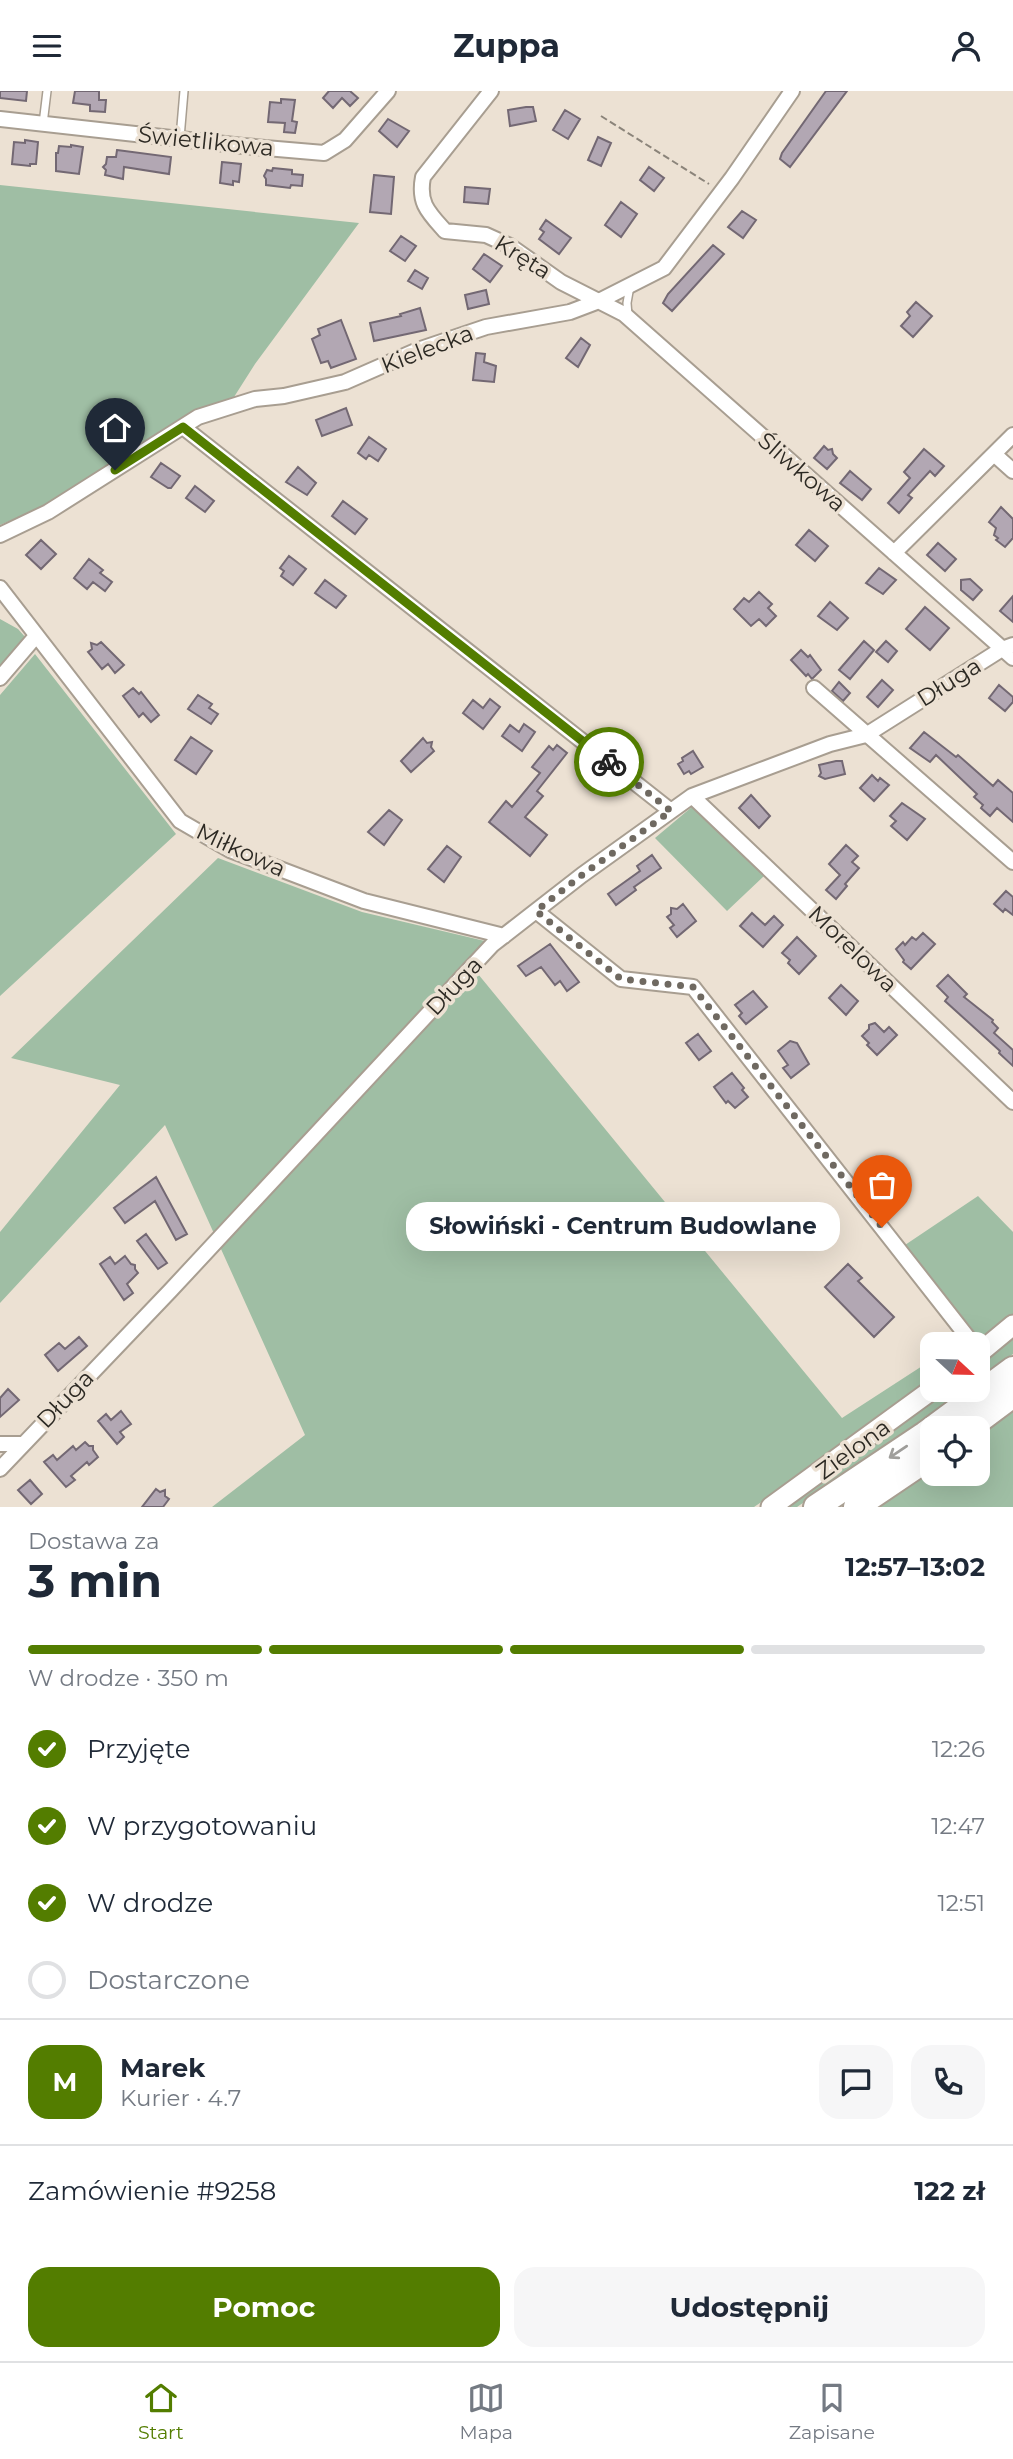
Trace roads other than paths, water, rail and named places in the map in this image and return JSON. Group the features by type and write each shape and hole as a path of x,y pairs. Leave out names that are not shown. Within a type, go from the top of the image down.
{"highway":[{"path":"816,1507 925,1434 1013,1369"},
{"path":"985,1416 1013,1395"},
{"path":"856,1507 920,1464"}],"street":[{"name":"Świetlikowa","path":"0,119 324,153 345,140 388,91"},
{"name":"Kręta","path":"491,91 423,177 420,194 429,213 445,231 486,235 510,246 561,282 599,301"},
{"name":"Kielecka","path":"0,534 48,512 198,417 255,399 345,382 418,349 486,327 570,312 599,301 664,268 792,91"},
{"name":"Śliwkowa","path":"599,301 628,318 894,553 1010,650"},
{"path":"183,427 671,811"},
{"path":"894,553 1013,435"},
{"path":"994,454 1013,471"},
{"name":"Miłkowa","path":"0,589 180,821 230,850 364,901 504,936"},
{"path":"0,678 36,636"},
{"name":"Długa","path":"0,1469 170,1291 477,960 504,936 582,875 692,796 830,744 866,735 1010,650"},
{"path":"814,688 1013,862"},
{"name":"Morelowa","path":"692,796 1013,1102"},
{"path":"536,911 621,979 693,987 963,1332"},
{"path":"990,1341 1013,1325"},
{"name":"Zielona","path":"771,1507 920,1398"},
{"path":"0,1444 23,1444"}],"lane":[{"path":"43,124 47,91"},
{"path":"180,139 184,91"},
{"path":"628,318 630,285"}],"place":[{"name":"Słowiński - Centrum Budowlane","path":"882,1227"}]}
